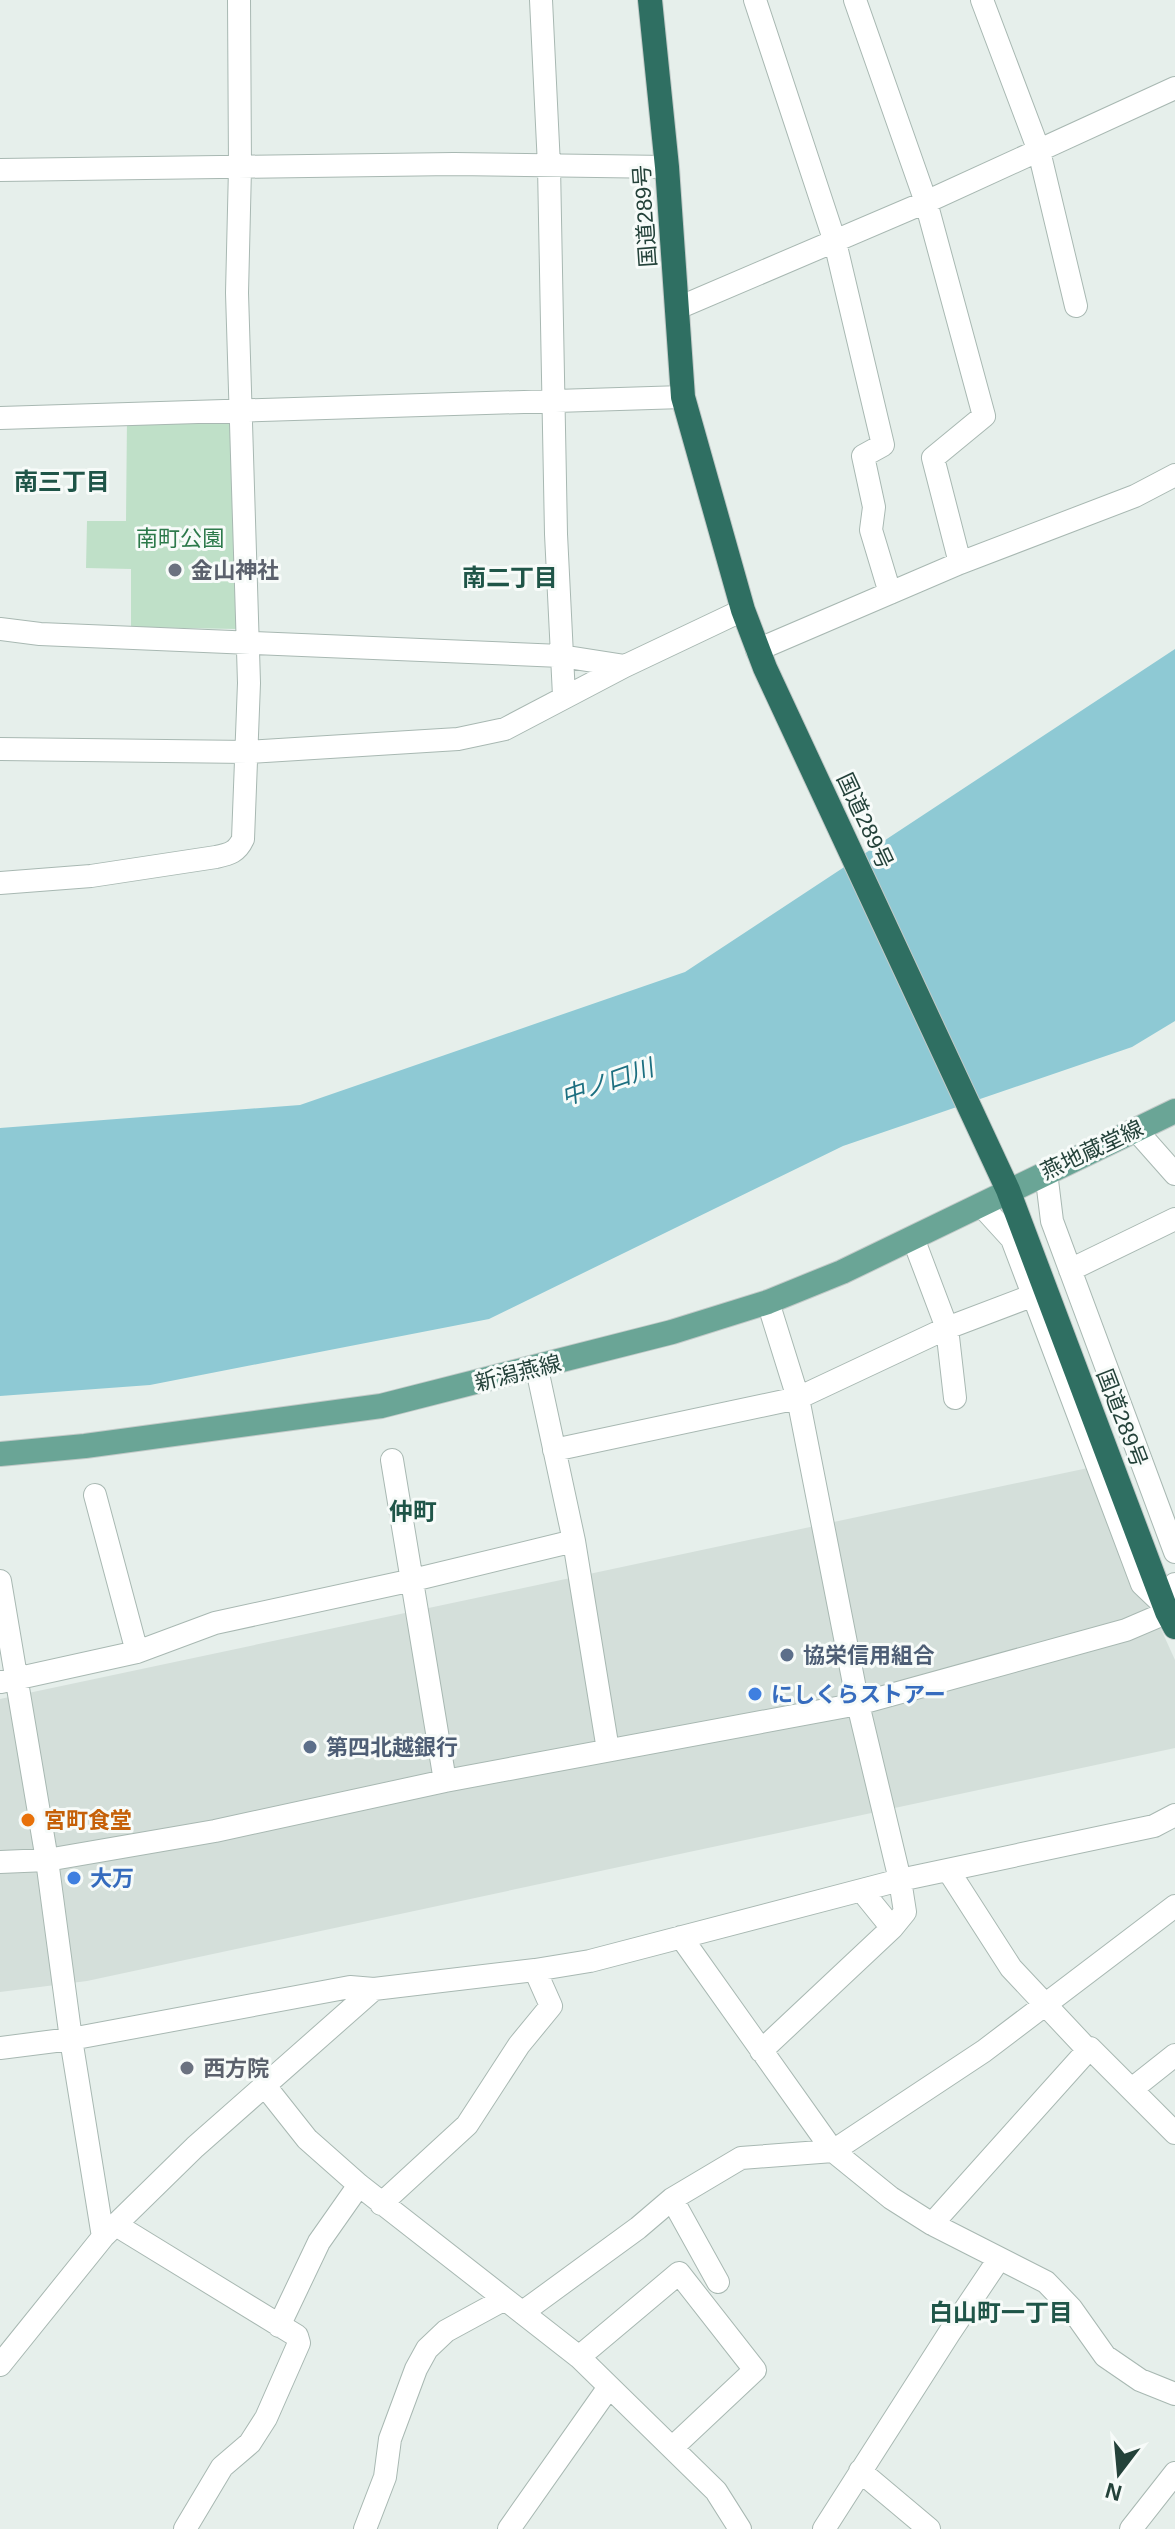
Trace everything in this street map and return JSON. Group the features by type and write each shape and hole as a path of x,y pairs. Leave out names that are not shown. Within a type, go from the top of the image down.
{"highway":[{"name":"国道289号","path":"650,0 667,167 683,397 743,610 761,659 1008,1190 1171,1607"}],"main road":[{"name":"燕地蔵堂線","path":"1008,1190 1175,1111"},
{"name":"新潟燕線","path":"0,1454 85,1446 381,1406 537,1369 768,1302 842,1272 1008,1190"}],"street":[{"path":"0,883 91,876 232,854 239,847 245,827 248,644 237,293 239,0"},
{"path":"541,0 549,166 552,401 564,696"},
{"path":"755,0 835,242 883,445 863,456 874,507 871,530 890,593"},
{"path":"855,0 926,202 984,416 933,458 960,563"},
{"path":"982,0 1039,151 1076,306"},
{"path":"678,308 926,202 1175,88"},
{"path":"0,170 454,164 667,167"},
{"path":"0,418 683,397"},
{"path":"761,659 890,593 1135,496 1175,475"},
{"path":"0,749 248,752 472,737 505,729 564,696 743,610"},
{"path":"0,629 40,634 561,656 625,666"},
{"path":"1136,1130 1175,1174"},
{"path":"1046,1172 1052,1221 1175,1552"},
{"path":"0,1862 47,1860 215,1831 445,1781 858,1704 1126,1630 1171,1607 1142,1584 1012,1239 981,1205"},
{"path":"1070,1270 1175,1219"},
{"path":"913,1238 947,1328 955,1398"},
{"path":"554,1450 798,1398 947,1328 1034,1295"},
{"path":"761,2051 892,1928 905,1912 858,1704 798,1398 768,1302"},
{"path":"537,1369 574,1541 608,1750"},
{"path":"392,1460 445,1781"},
{"path":"95,1495 137,1652"},
{"path":"8,1681 137,1652 215,1623 574,1541"},
{"path":"0,1581 8,1681 47,1860 71,2039 110,2231 297,2336 299,2343 266,2418 250,2443 222,2467 185,2529"},
{"path":"0,2048 71,2039 350,1987 374,1989 590,1961 900,1880 1154,1826 1175,1816"},
{"path":"948,1870 1011,1968 1088,2050 1090,2048 1175,2133"},
{"path":"862,1891 892,1928"},
{"path":"523,2312 638,2228 672,2199 741,2158 833,2151 1047,2006 1175,1906"},
{"path":"681,1937 833,2151 891,2198 932,2224 1046,2282 1071,2308 1105,2356 1140,2380 1175,2394"},
{"path":"381,2204 467,2125 519,2045 551,2006 535,1970"},
{"path":"0,2365 110,2231 195,2147 374,1989"},
{"path":"932,2224 1088,2050"},
{"path":"1132,2089 1175,2055"},
{"path":"265,2086 307,2139 381,2204 579,2357 716,2491 740,2529"},
{"path":"279,2326 319,2242 359,2185"},
{"path":"672,2199 718,2282"},
{"path":"824,2529 999,2259"},
{"path":"579,2357 679,2273 755,2370 673,2447"},
{"path":"365,2529 385,2477 390,2439 416,2369 427,2349 446,2331 503,2300"},
{"path":"509,2529 609,2387"},
{"path":"860,2471 929,2529"},
{"path":"1131,2529 1172,2485"}],"shaded area":[{"path":"1088,1468 1175,1660 1175,1748 87,1981 0,1992 0,1699"}],"green space":[{"name":"南町公園","path":"127,418 236,419 237,629 131,627 131,569 86,568 87,521 126,521"}],"water":[{"name":"中ノ口川","path":"1175,649 1175,1021 1132,1047 843,1146 489,1319 150,1385 0,1396 0,1128 300,1105 685,972"}],"place":[{"name":"金山神社","path":"175,570"},
{"name":"協栄信用組合","path":"787,1655"},
{"name":"にしくらストアー","path":"755,1694"},
{"name":"第四北越銀行","path":"310,1747"},
{"name":"宮町食堂","path":"28,1820"},
{"name":"大万","path":"74,1878"},
{"name":"西方院","path":"187,2068"}],"district":[{"name":"南三丁目","path":"62,481"},
{"name":"南二丁目","path":"510,577"},
{"name":"仲町","path":"413,1511"},
{"name":"白山町一丁目","path":"1001,2312"}]}
